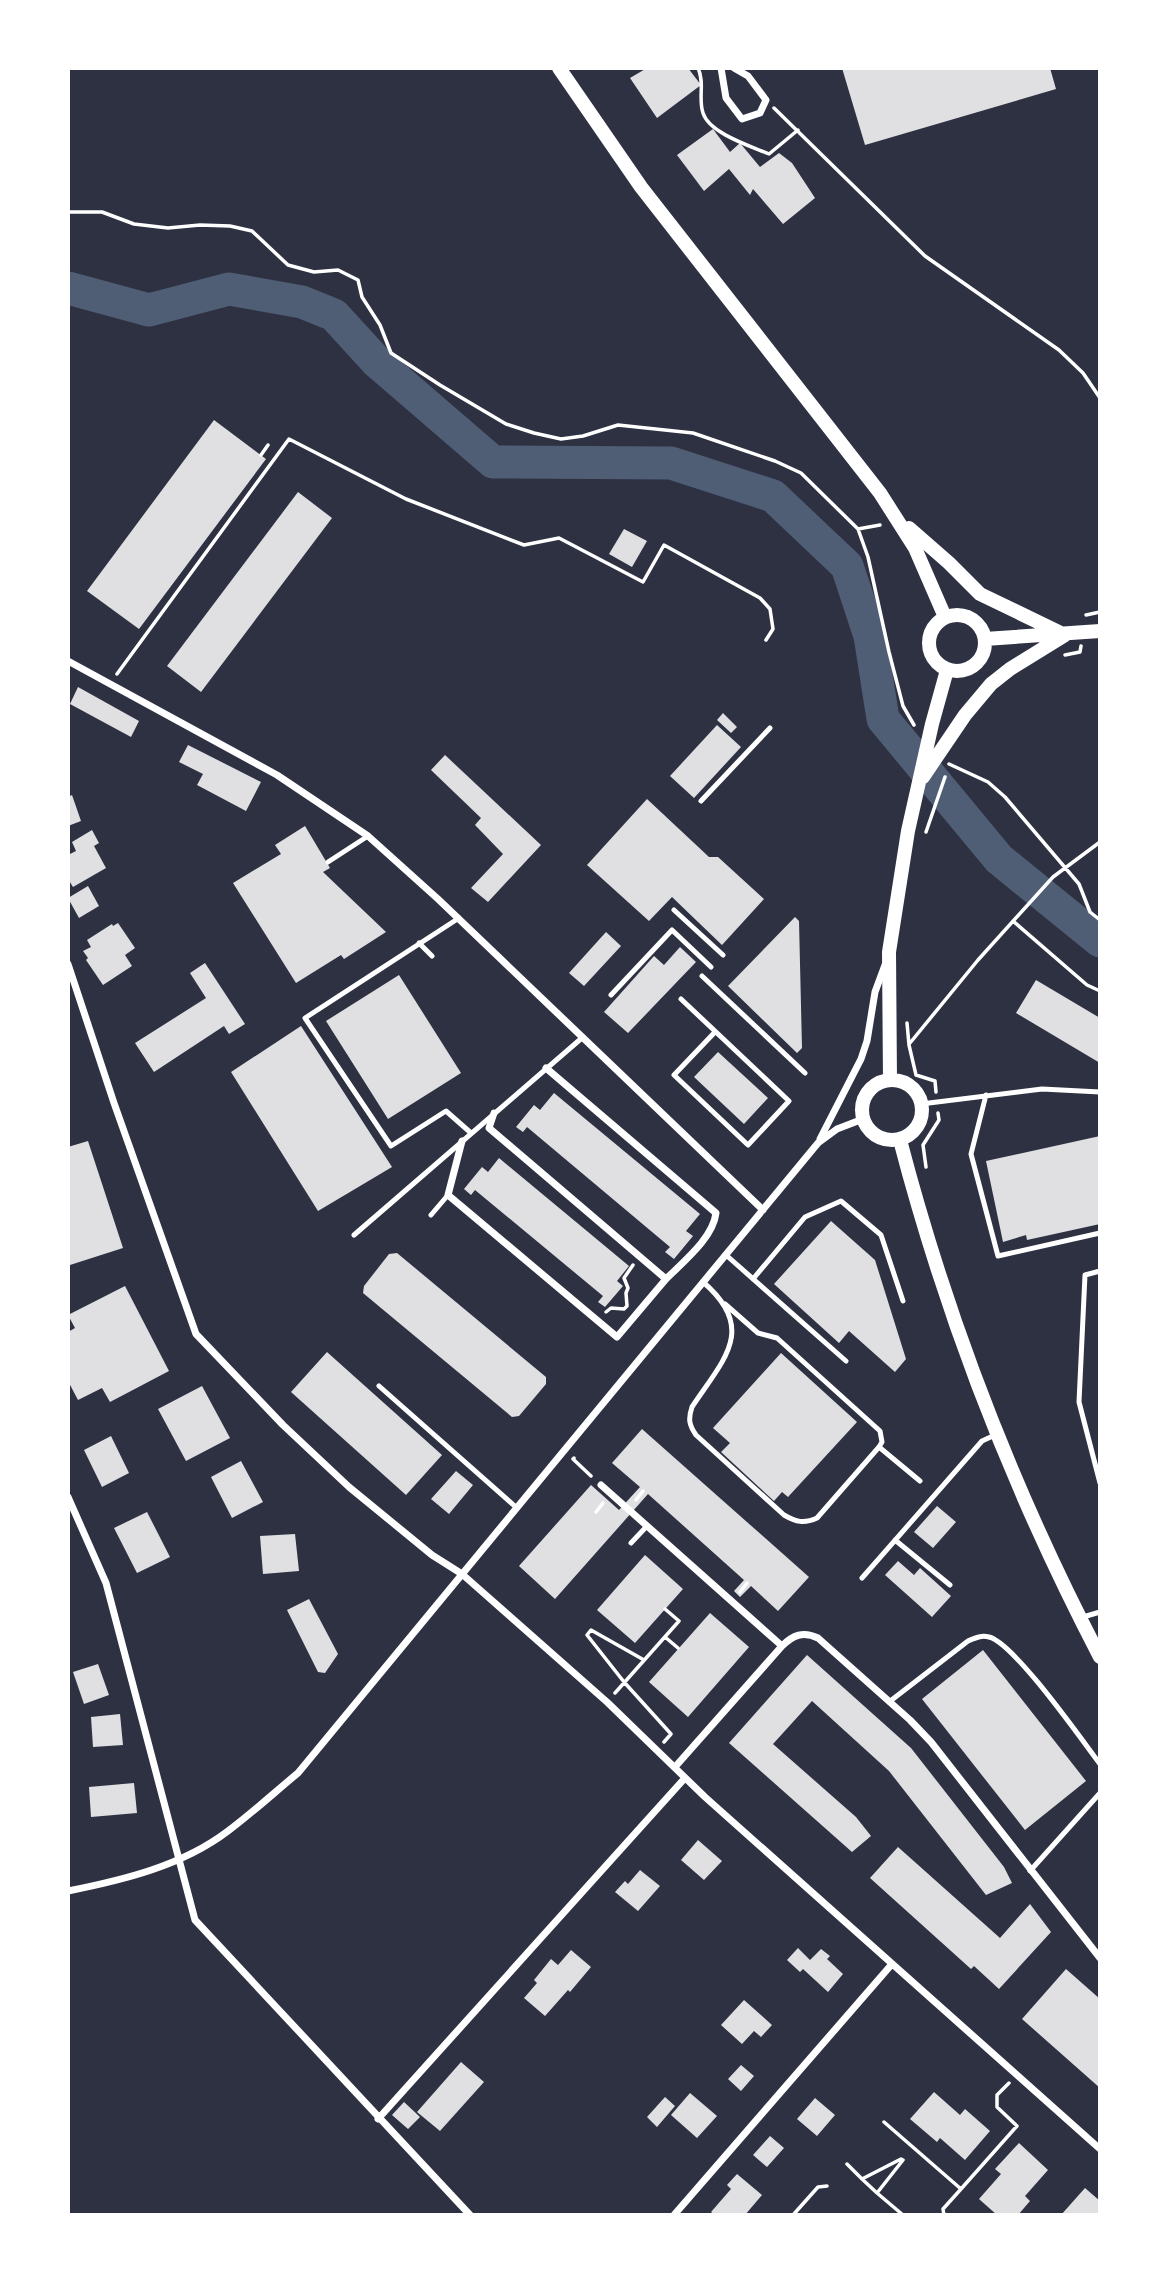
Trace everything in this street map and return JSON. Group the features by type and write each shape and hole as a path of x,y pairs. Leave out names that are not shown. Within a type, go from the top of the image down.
{"main road":[{"path":"559,68 641,187 849,451 900,521 929,576 945,617"},
{"path":"900,521 980,594 1065,635"},
{"path":"959,614 968,617 981,628 985,639 983,654 972,667 956,671 939,666 933,659 928,642 935,625 945,617 959,614"},
{"path":"985,639 1100,631"},
{"path":"919,783 951,748 965,715 991,684 1065,635"},
{"path":"890,1080 889,952 908,831 947,670"},
{"path":"890,1080 907,1084 918,1096 921,1104 920,1122 915,1130 900,1140 881,1139 867,1127 863,1119 864,1098 880,1082 890,1080"},
{"path":"900,1140 939,1279 963,1348 1031,1516 1100,1657"}],"street":[{"path":"721,68 726,98 741,119 760,113 766,100 748,76 734,68"},
{"path":"68,661 277,775 369,836 459,918 763,1210"},
{"path":"68,1891 124,1880 180,1858 226,1833 298,1773 818,1143 861,1059 867,1041 875,992 889,952"},
{"path":"68,964 196,1334 283,1425 349,1487 432,1555 462,1574 607,1702 685,1778 1100,2149"},
{"path":"462,1141 448,1195 617,1337 714,1225 716,1213 546,1068"},
{"path":"494,1113 489,1128 666,1279"},
{"path":"818,1143 837,1129 863,1119"},
{"path":"601,1485 782,1646"},
{"path":"68,1497 106,1583 195,1920 470,2215"},
{"path":"675,1768 782,1646 797,1635 805,1633 818,1638 931,1742 1100,1958"},
{"path":"378,2119 685,1778"},
{"path":"674,2215 892,1964"}],"lane":[{"path":"701,801 769,728"},
{"path":"328,862 369,836"},
{"path":"674,910 723,955"},
{"path":"459,918 305,1018 391,1146 446,1111 471,1133"},
{"path":"611,995 672,930 711,967"},
{"path":"419,943 432,956"},
{"path":"702,976 805,1073"},
{"path":"681,999 789,1101 748,1145 674,1075 715,1032"},
{"path":"354,1235 583,1037"},
{"path":"921,1104 1042,1089 1100,1092"},
{"path":"986,1095 971,1154 998,1256 1100,1233"},
{"path":"431,1215 448,1195"},
{"path":"753,1279 805,1217 841,1201 881,1235 903,1301"},
{"path":"726,1255 846,1361"},
{"path":"1100,1271 1085,1275 1079,1402 1100,1483"},
{"path":"703,1282 758,1333 777,1338 877,1427 882,1436 879,1447 817,1518 808,1522 801,1523 784,1515 696,1435 690,1426 692,1407 729,1352 733,1335 731,1317 725,1304"},
{"path":"379,1386 517,1508"},
{"path":"862,1578 982,1441 997,1434"},
{"path":"879,1447 920,1481"},
{"path":"631,1543 647,1526"},
{"path":"895,1540 950,1585"},
{"path":"1080,1618 1100,1612"},
{"path":"890,1702 968,1641 979,1636 990,1637 1000,1642 1025,1667 1100,1764"},
{"path":"1030,1871 1100,1793"}],"path":[{"path":"766,100 925,256 1059,350 1083,373 1100,398"},
{"path":"68,212 102,212 134,224 168,228 230,226 252,231 288,265 314,272 338,270 358,280 362,298 380,325 391,353 506,424 561,439 583,436 618,425 692,433 775,461 801,473 858,529"},
{"path":"110,684 289,439 407,499 524,545 559,538 643,582 664,545 760,598 771,609 773,629 766,640"},
{"path":"261,455 268,445"},
{"path":"923,844 951,748"},
{"path":"909,1045 1053,877 1100,842"},
{"path":"1065,868 1079,884 1090,912 1100,920"},
{"path":"1013,921 1087,985 1100,991"},
{"path":"907,1017 909,1045 916,1075 935,1082 939,1121 923,1145 927,1176"},
{"path":"605,1312 611,1308 624,1309 627,1306 628,1288 624,1278 630,1268"},
{"path":"573,1459 601,1485"},
{"path":"607,1702 679,1621 665,1609"},
{"path":"644,1660 591,1630 587,1635 624,1682 671,1734"},
{"path":"665,1637 678,1648"},
{"path":"944,2215 943,2209 1017,2126 997,2107 997,2095"},
{"path":"884,2122 961,2189"},
{"path":"862,2179 903,2160 877,2193"},
{"path":"847,2164 904,2215"},
{"path":"793,2215 818,2187 827,2186"}],"building":[{"path":"647,68 688,68 701,85 657,118 630,78"},
{"path":"842,68 1050,68 1056,89 865,145"},
{"path":"713,129 730,152 740,143 760,167 779,153 792,163 815,198 783,224 753,189 750,195 729,169 704,191 677,155"},
{"path":"214,420 266,459 139,629 87,591"},
{"path":"298,492 332,518 201,692 167,666"},
{"path":"624,529 647,541 632,567 609,554"},
{"path":"78,687 139,721 131,737 70,704"},
{"path":"723,713 737,727 731,733 717,720"},
{"path":"717,725 741,747 694,798 670,776"},
{"path":"188,745 261,782 246,811 197,785 203,774 179,762"},
{"path":"445,755 541,845 488,902 471,888 503,854 475,825 481,818 431,770"},
{"path":"72,795 81,821 68,826 68,797"},
{"path":"647,799 709,857 718,857 764,899 722,945 672,897 649,921 587,865"},
{"path":"305,826 330,868 323,872 386,932 344,959 341,955 296,983 233,883 281,854 275,845"},
{"path":"92,830 99,843 94,846 106,868 73,887 68,879 68,855 76,851 72,842"},
{"path":"88,886 99,906 79,918 68,898"},
{"path":"795,917 799,921 802,1048 797,1053 728,986"},
{"path":"118,923 135,948 125,955 132,966 103,985 83,951 91,947 87,940"},
{"path":"606,932 621,946 584,986 569,973"},
{"path":"680,947 696,962 628,1033 604,1012 654,956 664,965"},
{"path":"205,963 245,1024 229,1034 224,1026 154,1072 135,1043 206,998 190,973"},
{"path":"399,975 461,1073 388,1119 326,1021"},
{"path":"1036,980 1100,1018 1100,1063 1016,1013"},
{"path":"301,1026 392,1167 318,1211 231,1072"},
{"path":"718,1052 768,1098 744,1124 694,1077"},
{"path":"554,1093 700,1214 686,1231 693,1236 674,1259 665,1252 670,1247 527,1127 523,1132 516,1127 534,1105 540,1110"},
{"path":"1100,1136 1100,1224 1027,1240 1026,1235 1003,1242 986,1161"},
{"path":"88,1141 123,1248 70,1265 68,1147"},
{"path":"499,1158 629,1266 617,1281 623,1286 605,1307 598,1302 603,1296 475,1190 471,1195 464,1189 482,1167 488,1172"},
{"path":"831,1221 875,1260 906,1359 895,1372 849,1331 839,1343 774,1284"},
{"path":"397,1253 546,1377 546,1384 519,1416 512,1417 363,1293 364,1286 389,1254"},
{"path":"125,1286 169,1371 110,1402 102,1388 78,1400 68,1381 68,1332 75,1328 68,1315"},
{"path":"327,1352 442,1455 406,1495 291,1392"},
{"path":"781,1353 857,1422 788,1497 782,1492 774,1501 721,1452 730,1443 713,1428"},
{"path":"202,1386 230,1438 186,1461 158,1409"},
{"path":"642,1429 809,1577 778,1611 751,1586 740,1597 734,1591 744,1580 648,1494 555,1599 519,1566 591,1485 619,1510 640,1487 612,1463"},
{"path":"111,1436 129,1473 102,1487 84,1450"},
{"path":"241,1461 263,1502 232,1518 211,1477"},
{"path":"456,1471 473,1485 449,1514 431,1499"},
{"path":"937,1506 956,1522 933,1548 914,1532"},
{"path":"147,1512 170,1557 137,1573 114,1528"},
{"path":"295,1534 299,1571 263,1574 260,1536"},
{"path":"645,1555 683,1589 635,1643 597,1610"},
{"path":"898,1561 914,1575 920,1568 951,1596 932,1617 885,1575"},
{"path":"309,1599 338,1654 325,1673 318,1672 287,1610"},
{"path":"710,1613 749,1647 688,1717 649,1682"},
{"path":"983,1650 1086,1781 1025,1830 922,1699"},
{"path":"807,1655 911,1748 1004,1867 1012,1883 986,1895 889,1771 812,1701 773,1744 856,1817 871,1836 852,1852 729,1743"},
{"path":"98,1664 109,1695 84,1704 73,1672"},
{"path":"120,1714 123,1745 93,1747 91,1717"},
{"path":"134,1783 137,1813 91,1817 89,1787"},
{"path":"698,1840 722,1861 704,1880 681,1860"},
{"path":"898,1847 1000,1938 1030,1904 1051,1932 999,1989 974,1966 971,1969 870,1878"},
{"path":"640,1870 660,1886 638,1911 615,1892 625,1881 628,1884"},
{"path":"798,1948 810,1960 821,1949 830,1956 827,1959 843,1974 828,1992 803,1969 800,1972 787,1960"},
{"path":"571,1950 591,1967 545,2016 524,1998 537,1983 534,1980 551,1959 558,1965"},
{"path":"1066,1969 1100,1999 1100,2088 1022,2019"},
{"path":"744,2000 772,2025 761,2037 754,2031 742,2044 721,2025"},
{"path":"461,2062 484,2082 440,2131 417,2112"},
{"path":"741,2065 754,2076 741,2091 728,2079"},
{"path":"934,2092 960,2115 965,2109 990,2131 965,2160 940,2138 937,2142 910,2119"},
{"path":"690,2093 717,2116 697,2138 671,2115"},
{"path":"665,2097 675,2106 657,2127 647,2117"},
{"path":"815,2098 835,2115 817,2136 797,2119"},
{"path":"404,2102 420,2117 408,2129 392,2115"},
{"path":"770,2136 784,2148 767,2167 753,2155"},
{"path":"1019,2143 1048,2170 1025,2196 1030,2201 1018,2215 997,2215 979,2199 1001,2174 995,2169"},
{"path":"737,2174 762,2195 745,2215 715,2215 711,2212 731,2189 727,2185"},
{"path":"1085,2188 1100,2201 1100,2215 1061,2215"}],"waterway":[{"path":"68,288 149,310 229,289 302,302 334,315 377,362 493,462 671,463 773,496 847,566 870,636 883,719 999,859 1100,941"}]}
